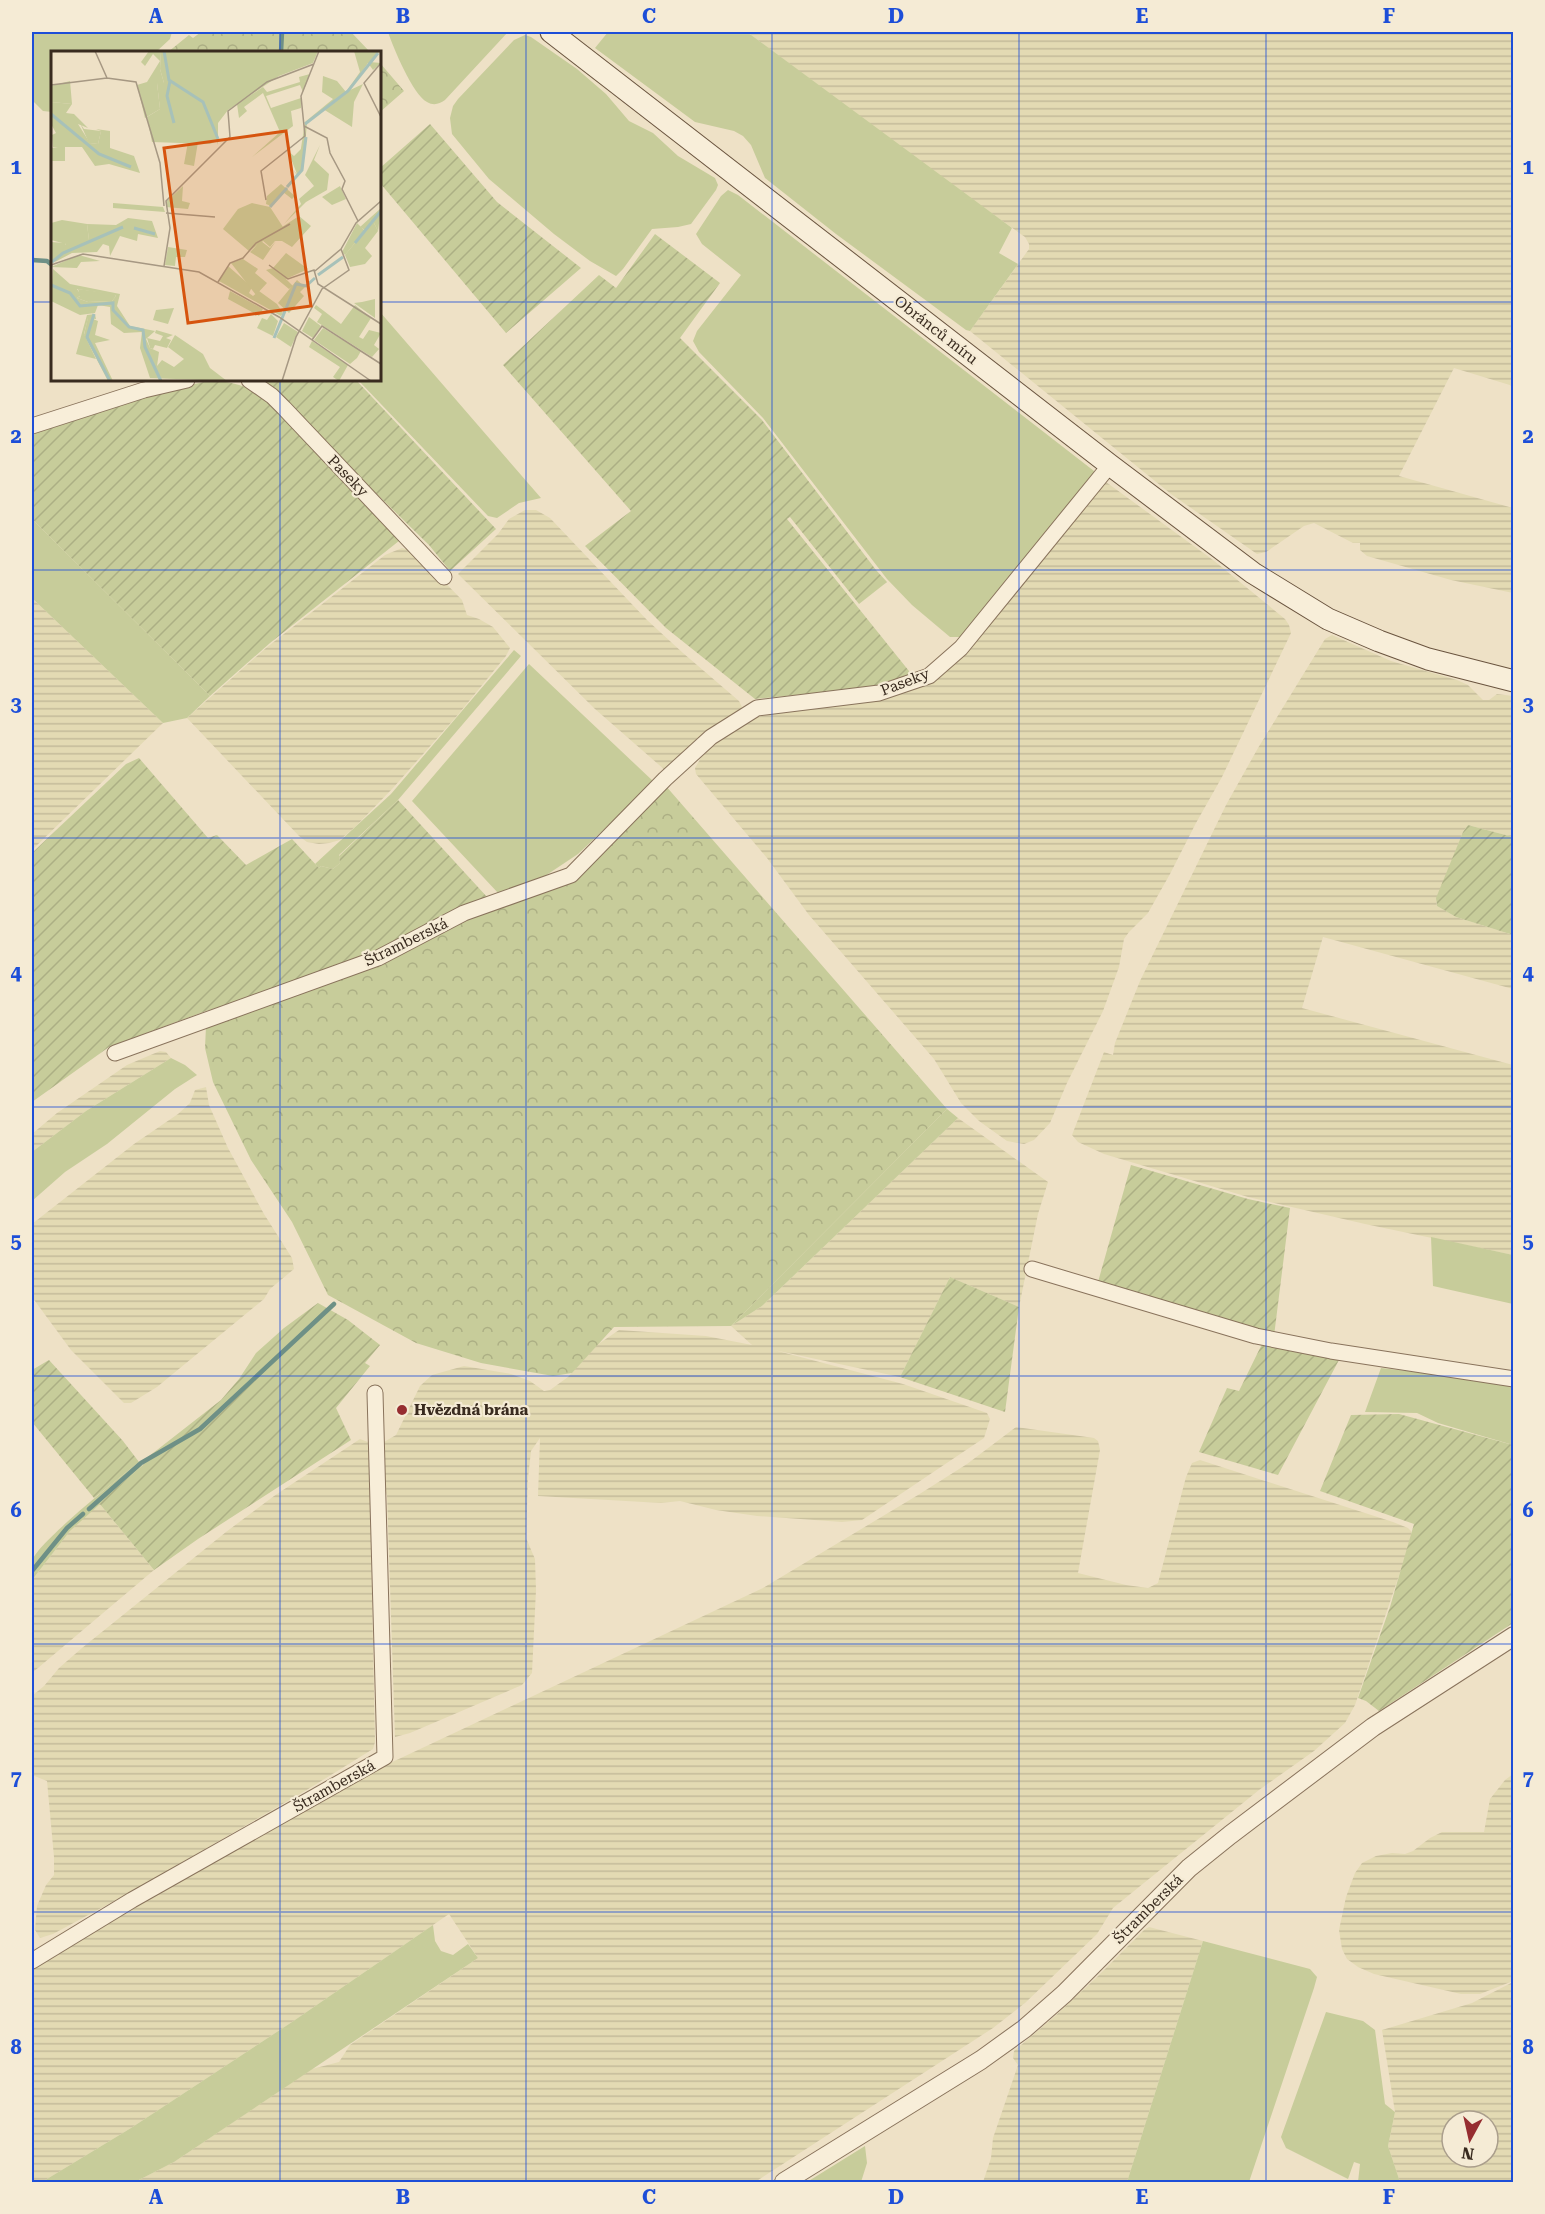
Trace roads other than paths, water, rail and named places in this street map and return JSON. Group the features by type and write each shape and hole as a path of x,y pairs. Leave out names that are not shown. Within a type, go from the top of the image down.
{"main road":[{"name":"Obránců míru","path":"551,32 1253,573 1328,619 1403,651 1514,681"}],"street":[{"path":"32,426 144,390 183,381"},
{"name":"Paseky","path":"250,381 272,396 284,408 444,577"},
{"name":"Paseky","path":"665,779 711,737 757,708 879,693 929,676 961,648 1110,465"},
{"name":"Štramberská","path":"114,1053 378,958 464,913 571,875 665,779"},
{"path":"1032,1269 1256,1336 1331,1351 1514,1379"},
{"name":"Štramberská","path":"32,1961 132,1900 385,1757 375,1393"},
{"name":"Štramberská","path":"784,2182 981,2060 1024,2029 1064,1994 1189,1868 1230,1834 1373,1727 1514,1636"}],"waterway":[{"path":"281,51 282,32"},
{"path":"32,260 47,261 51,264"},
{"path":"89,1509 141,1463 200,1429 334,1304"},
{"path":"32,1571 67,1528 83,1514"}],"place":[{"name":"Hvězdná brána","path":"402,1410"}]}
